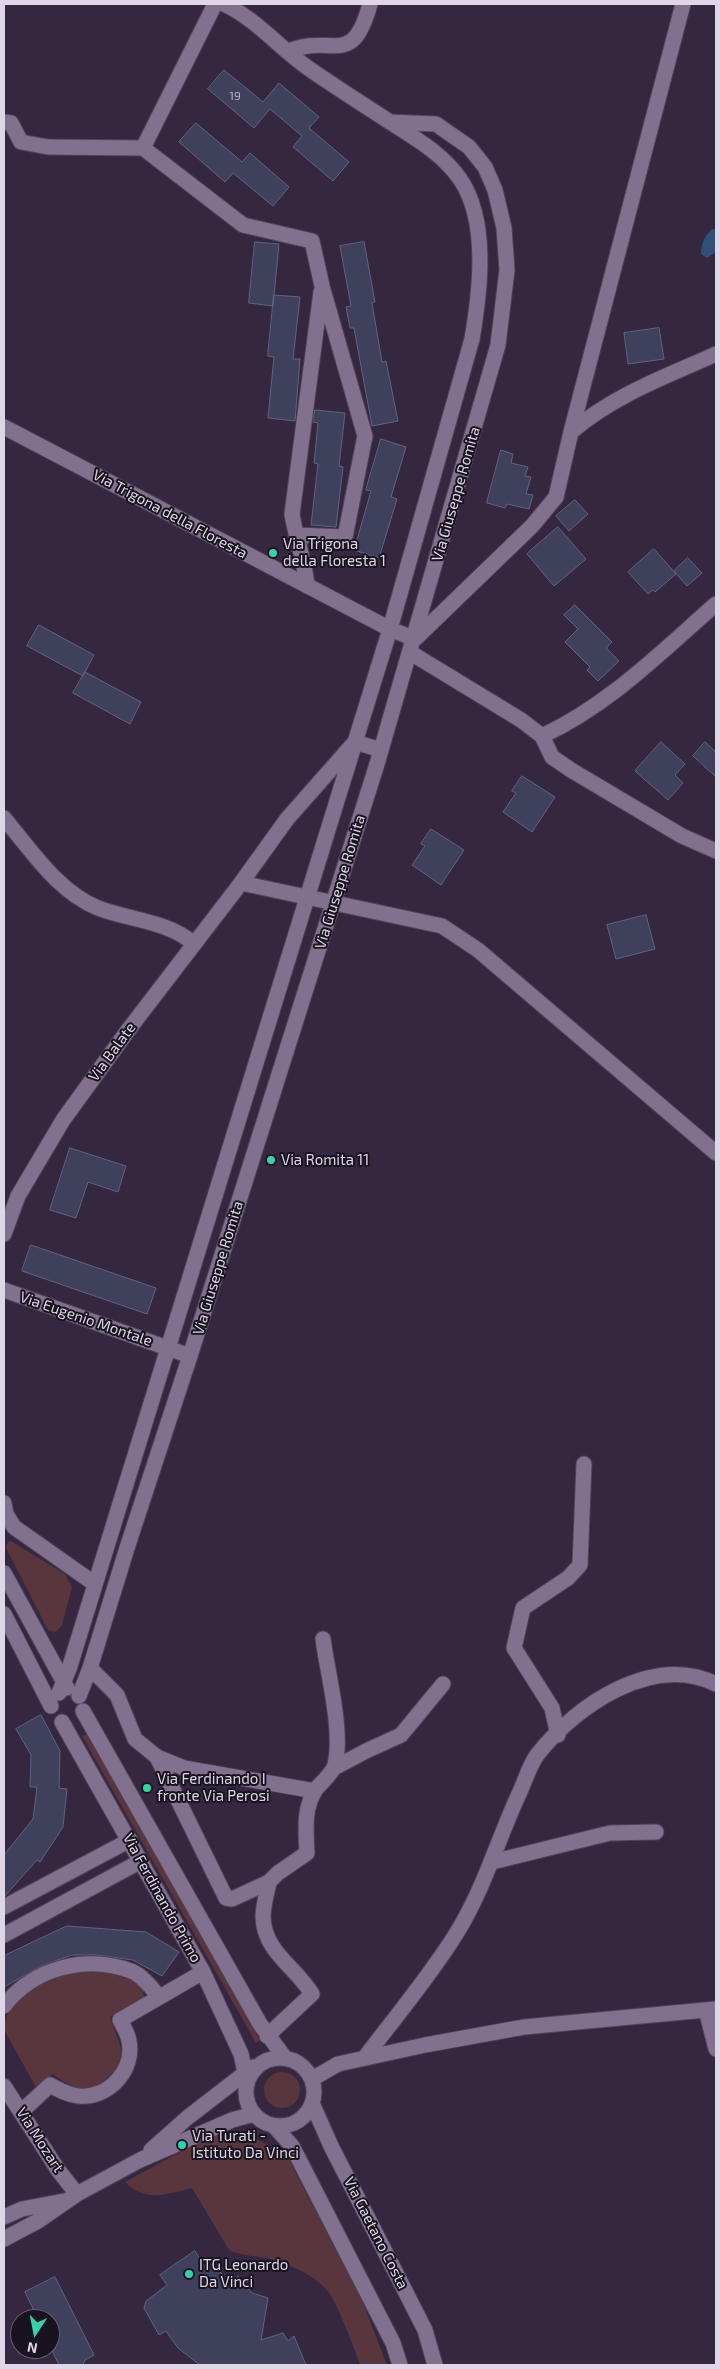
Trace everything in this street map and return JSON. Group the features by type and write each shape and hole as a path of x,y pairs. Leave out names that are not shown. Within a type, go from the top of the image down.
{"street":[{"path":"143,148 215,4"},
{"name":"Via Giuseppe Romita","path":"68,1696 95,1584 390,629 472,339 480,270 478,232 470,198 462,181 450,166 422,142 309,69 257,24 224,4"},
{"path":"288,51 302,46 338,46 352,42 363,28 370,4"},
{"path":"413,646 532,526 556,497 571,432 682,4"},
{"path":"4,122 11,123 21,142 48,147 143,148 243,226 312,241 322,286 366,436 345,537 296,536"},
{"name":"Via Giuseppe Romita","path":"68,1696 90,1668 190,1356 413,646 498,345 507,270 504,228 495,190 485,167 469,147 436,124 389,122"},
{"path":"478,232 504,228"},
{"path":"307,586 305,562 296,536 292,514 322,286"},
{"path":"472,339 498,345"},
{"path":"571,432 595,412 616,399 716,354"},
{"name":"Via Trigona della Floresta","path":"4,427 390,629 542,736"},
{"path":"716,604 606,700 570,723 542,736 552,757 558,761 682,836 716,851"},
{"path":"355,742 380,750"},
{"name":"Via Balate","path":"4,1234 18,1196 63,1120 128,1029 241,883 287,819 355,742"},
{"path":"4,818 53,876 73,894 97,908 172,930 187,937 194,944"},
{"path":"241,883 442,926 478,950 716,1153"},
{"path":"196,1258 218,1266"},
{"name":"Via Eugenio Montale","path":"4,1290 190,1356"},
{"path":"558,1734 552,1708 514,1648 523,1608 568,1578 580,1565 584,1464"},
{"path":"4,1503 6,1514 14,1527 95,1584"},
{"path":"108,1542 127,1548"},
{"name":"Via Ferdinando Primo","path":"4,1574 42,1643 68,1696 267,2036 285,2058"},
{"name":"Via Ferdinando Primo","path":"4,1614 68,1696"},
{"path":"42,1643 58,1657 65,1655 71,1649 86,1615"},
{"path":"323,1640 339,1745 334,1768"},
{"path":"90,1668 117,1695 135,1739 157,1757 184,1768 315,1791"},
{"path":"366,2056 456,1934 492,1862 536,1756 578,1714 624,1685 668,1674 701,1676 716,1684"},
{"path":"157,1757 226,1898 232,1899 269,1882 278,1873 307,1853 306,1821 315,1791 334,1768 401,1735 443,1684"},
{"path":"62,1722 72,1722 68,1696"},
{"name":"Via Ferdinando Primo","path":"68,1696 54,1716 62,1722 203,1972 241,2054 246,2076"},
{"path":"492,1862 610,1833 656,1832"},
{"path":"4,1906 130,1840"},
{"path":"4,1935 141,1861"},
{"path":"267,2036 312,1994 305,1982 271,1948 265,1932 263,1915 269,1882"},
{"path":"4,2006 22,1985 74,1964 97,1963 133,1972 159,1997"},
{"path":"21,2112 50,2085 68,2094 81,2097 108,2090 120,2078 130,2057 129,2040 120,2020 203,1972"},
{"path":"312,2080 338,2064 366,2056 524,2027 711,2010 716,2049"},
{"path":"140,2160 186,2118 262,2063 273,2058 285,2058 301,2066 312,2080 314,2091 312,2103 306,2113 297,2121 286,2125 274,2126 263,2122 254,2114 248,2104 245,2092 246,2076"},
{"name":"Via Mozart","path":"4,2086 74,2197"},
{"name":"Via Gaetano Costa","path":"312,2103 330,2146 425,2330 436,2365"},
{"path":"4,2239 38,2221 74,2197 140,2160 232,2120 254,2114"},
{"path":"274,2126 292,2146 393,2343 400,2365"},
{"path":"4,2213 74,2197"},
{"path":"4,2217 22,2209"}],"shaded area":[{"path":"11,1541 65,1574 72,1587 62,1625 56,1632 48,1630 6,1548 8,1542"},
{"path":"87,1734 260,2040 256,2043 82,1736"},
{"path":"94,1969 131,1980 142,1988 145,2001 110,2017 118,2038 121,2058 113,2073 95,2087 82,2089 75,2087 52,2074 37,2089 4,2030 5,2021 16,2003 32,1989 50,1979"},
{"path":"282,2072 289,2073 295,2077 299,2083 299,2097 295,2103 289,2107 282,2108 275,2107 269,2103 265,2097 264,2090 265,2083 269,2077 275,2073"},
{"path":"227,2131 260,2141 275,2149 289,2160 361,2298 387,2365 360,2365 346,2328 330,2294 318,2282 303,2272 279,2261 239,2254 229,2250 192,2188 165,2194 148,2195 140,2193 125,2182 215,2133"}],"water":[{"path":"712,229 716,230 716,252 707,258 701,254 702,246 705,237"}],"building":[{"path":"224,70 263,102 279,83 319,117 309,128 349,162 333,181 293,147 302,136 270,109 254,128 208,89"},
{"path":"196,123 242,162 250,153 289,187 273,206 233,173 225,182 179,142"},
{"path":"255,242 279,244 273,306 249,303"},
{"path":"364,242 375,302 372,303 382,362 386,361 398,421 372,426 354,328 350,328 346,307 351,306 340,246"},
{"path":"274,295 300,297 293,359 300,359 295,421 268,418 274,357 268,356"},
{"path":"659,328 664,359 628,364 624,333"},
{"path":"315,410 345,413 339,466 343,467 336,527 311,525 318,464 314,463 318,423 313,422"},
{"path":"381,439 406,447 391,497 397,499 379,558 354,550 371,491 366,490"},
{"path":"501,450 513,454 511,463 528,467 525,476 531,477 526,494 533,495 529,509 507,504 505,508 487,503"},
{"path":"575,500 588,514 569,531 556,516"},
{"path":"558,527 586,559 554,586 527,554"},
{"path":"654,549 676,574 655,592 653,590 648,594 628,572"},
{"path":"688,558 702,573 687,586 674,571"},
{"path":"575,605 612,642 606,648 619,661 598,681 587,670 590,667 565,642 578,629 564,615"},
{"path":"39,625 94,655 83,676 27,646"},
{"path":"85,672 141,702 130,724 73,693"},
{"path":"661,742 685,764 675,775 683,783 668,800 635,771"},
{"path":"705,742 716,752 716,777 693,756"},
{"path":"522,776 555,797 532,832 503,812 516,793 512,791"},
{"path":"431,829 464,850 441,885 412,865 425,846 421,844"},
{"path":"646,915 655,949 616,959 607,925"},
{"path":"70,1148 126,1166 118,1192 88,1182 76,1218 50,1210"},
{"path":"31,1245 156,1288 147,1314 22,1271"},
{"path":"41,1715 60,1751 59,1788 67,1789 63,1827 40,1862 37,1860 4,1897 4,1855 33,1819 37,1787 30,1787 31,1755 16,1729"},
{"path":"67,1926 146,1932 179,1952 162,1976 133,1960 97,1955 72,1955 41,1966 4,1987 4,1956"},
{"path":"195,2251 206,2269 213,2262 229,2284 238,2276 252,2293 268,2298 261,2340 283,2333 288,2341 294,2336 306,2365 200,2365 178,2348 166,2331 159,2335 144,2308 146,2301 167,2285 160,2275"},
{"path":"55,2277 94,2355 85,2360 83,2365 59,2365 56,2359 60,2359 60,2309 33,2309 25,2292"}],"place":[{"name":"Via Trigona della Floresta 1","path":"273,553"},
{"name":"Via Romita 11","path":"271,1160"},
{"name":"Via Ferdinando I fronte Via Perosi","path":"147,1788"},
{"name":"Via Turati - Istituto Da Vinci","path":"182,2145"},
{"name":"ITG Leonardo Da Vinci","path":"189,2274"}]}
